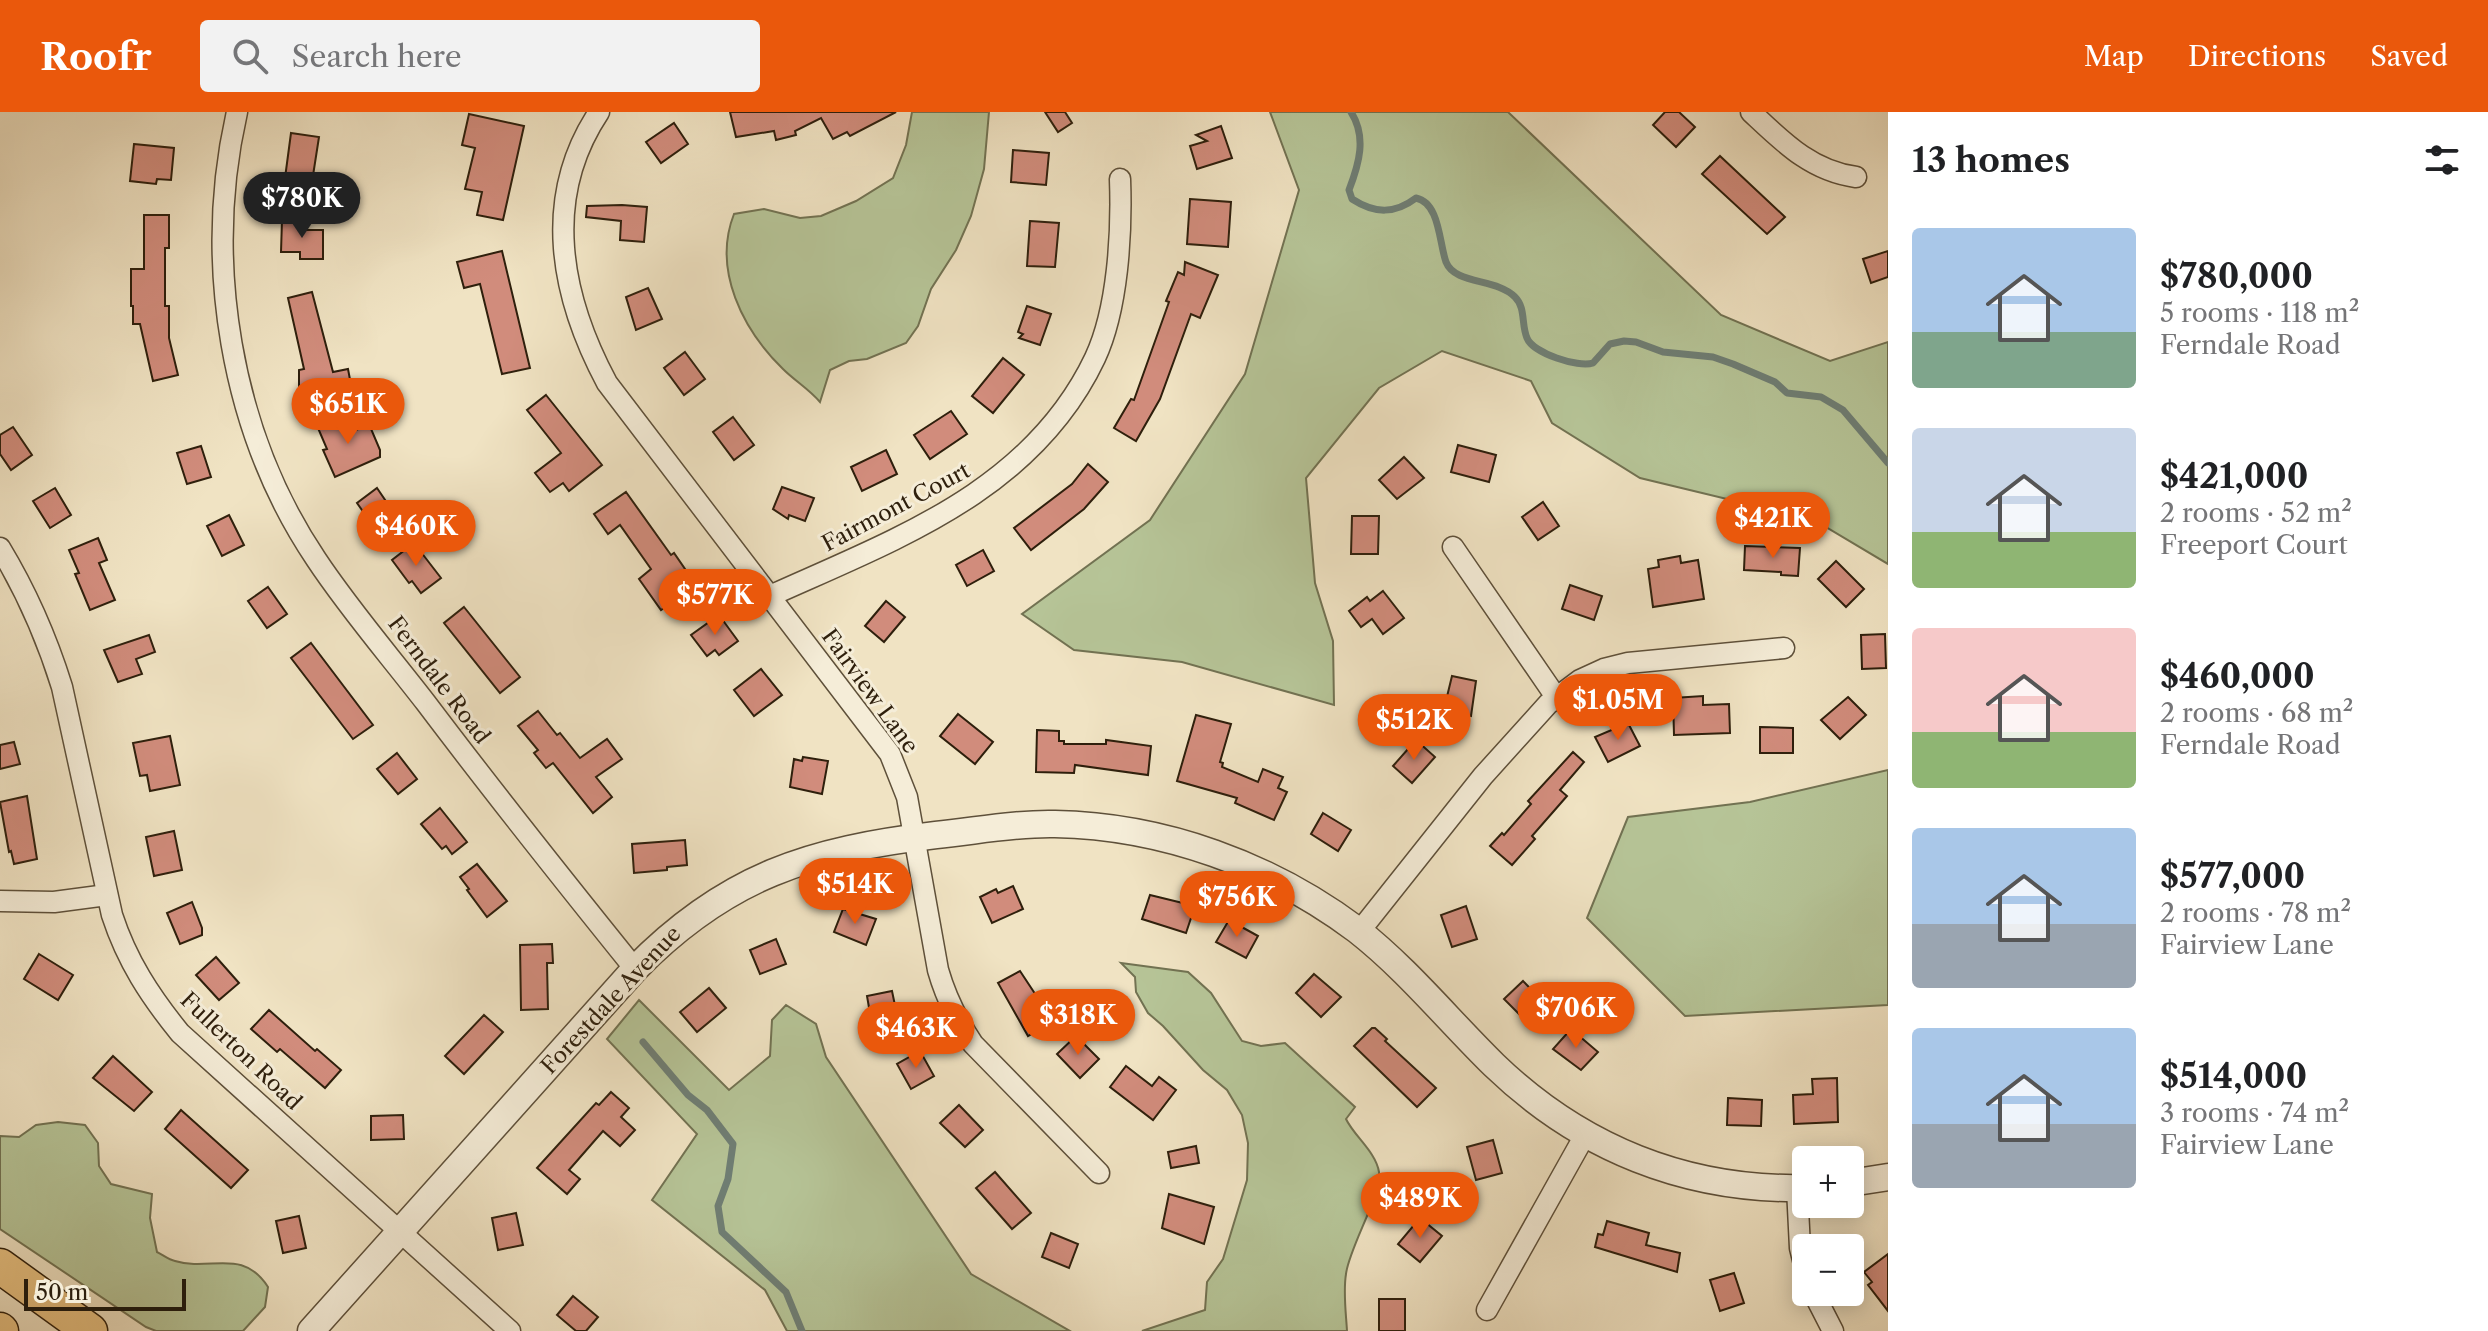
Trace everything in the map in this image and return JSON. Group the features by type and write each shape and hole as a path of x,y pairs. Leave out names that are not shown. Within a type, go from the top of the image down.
{"main road":[{"path":"0,1266 90,1331"}],"street":[{"name":"Ferndale Road","path":"237,112 226,182 224,288 244,398 261,450 288,510 325,570 511,814 635,969"},
{"name":"Fairview Lane","path":"599,112 578,151 564,207 566,272 575,311 589,348 607,383 890,754 902,780 938,970 956,1019 973,1044 1099,1173"},
{"path":"1751,112 1794,151 1816,166 1856,177"},
{"name":"Fairmont Court","path":"770,596 950,510 998,478 1049,428 1075,394 1096,356 1110,308 1118,259 1120,179"},
{"path":"1453,547 1556,697"},
{"name":"Fullerton Road","path":"0,548 30,605 62,687 107,895 119,936 151,997 180,1033 510,1331"},
{"path":"1359,932 1483,776 1556,697 1580,680 1628,663 1784,648"},
{"name":"Forestdale Avenue","path":"311,1331 635,969 674,930 700,910 763,875 841,850 914,838 1053,824 1100,826 1147,834 1241,863 1320,905 1359,932 1496,1067 1550,1113 1585,1135 1653,1165 1714,1182 1746,1187 1792,1188"},
{"path":"0,901 54,902 107,895"},
{"path":"1487,1310 1585,1135"},
{"path":"1864,1181 1888,1177"},
{"path":"1820,1306 1833,1331"}],"green space":[{"path":"912,112 989,112 984,169 971,216 956,250 931,289 918,326 906,343 830,370 820,402 769,353 744,318 729,277 728,235 734,214 764,209 800,218 821,216 856,201 893,178 906,145"},
{"path":"1270,112 1508,112 1721,315 1830,361 1888,342 1888,564 1814,520 1640,478 1552,423 1531,381 1442,351 1379,388 1306,478 1315,583 1333,641 1334,705 1182,662 1074,650 1022,614 1150,520 1245,374 1299,190"},
{"path":"1888,770 1888,1005 1685,1016 1587,918 1628,817 1750,802"},
{"path":"1121,963 1188,972 1211,993 1242,1041 1261,1046 1285,1043 1355,1107 1346,1119 1374,1158 1379,1182 1348,1263 1345,1295 1347,1331 1142,1331 1205,1310 1207,1282 1223,1259 1247,1180 1248,1143 1242,1115 1227,1090 1203,1070 1148,1013 1136,992 1135,977"},
{"path":"639,1000 729,1090 770,1056 772,1020 786,1005 816,1024 826,1057 971,1274 1070,1331 787,1331 765,1290 652,1200 697,1134 607,1039"},
{"path":"58,1122 85,1125 98,1143 99,1166 111,1184 152,1194 150,1218 157,1252 188,1264 237,1264 258,1275 268,1287 265,1307 243,1331 156,1331 146,1327 0,1229 0,1136 19,1137 36,1125"}],"building":[{"path":"730,112 896,112 850,136 847,132 833,139 821,118 795,131 796,135 776,140 774,131 736,137"},
{"path":"1045,112 1065,112 1072,123 1058,132"},
{"path":"1665,112 1679,112 1695,127 1676,147 1653,125"},
{"path":"469,114 524,126 503,220 477,215 482,192 465,189 475,148 462,145"},
{"path":"674,123 688,144 661,163 646,142"},
{"path":"1221,126 1232,158 1197,169 1190,146 1207,141 1196,135"},
{"path":"291,133 319,137 312,182 285,178"},
{"path":"134,144 174,148 171,180 157,179 156,184 130,181"},
{"path":"1013,150 1049,153 1046,185 1011,182"},
{"path":"1720,156 1785,217 1767,234 1702,174"},
{"path":"1190,199 1231,202 1228,247 1187,244"},
{"path":"587,206 647,207 644,242 620,240 621,221 586,217"},
{"path":"144,215 169,215 169,248 165,248 165,306 169,306 169,338 178,375 153,381 140,324 133,324 131,306 131,269 144,269"},
{"path":"282,220 307,220 306,230 323,230 323,259 300,259 300,252 281,252"},
{"path":"1030,221 1059,223 1055,267 1027,266"},
{"path":"502,251 530,368 502,374 480,284 464,288 457,262"},
{"path":"1888,251 1888,277 1871,283 1863,259"},
{"path":"1185,262 1218,275 1200,318 1191,314 1160,399 1136,441 1114,428 1131,399 1134,400 1169,302 1166,301 1178,272 1184,275"},
{"path":"648,288 662,319 636,330 626,297"},
{"path":"312,292 333,372 348,369 352,390 310,399 309,396 304,397 303,390 299,388 299,370 304,369 288,298"},
{"path":"1027,306 1051,314 1040,345 1019,338 1023,334 1018,332"},
{"path":"685,352 705,379 684,395 664,368"},
{"path":"1003,358 1024,375 993,413 972,396"},
{"path":"546,395 602,465 569,491 563,483 550,492 535,473 561,453 527,410"},
{"path":"951,411 967,434 930,459 914,435"},
{"path":"346,416 352,432 369,424 380,457 335,477 323,450 327,449 318,428"},
{"path":"733,417 754,445 734,460 713,432"},
{"path":"13,427 32,455 11,470 0,454 0,435"},
{"path":"1458,445 1496,455 1489,482 1451,472"},
{"path":"201,446 211,477 187,484 177,453"},
{"path":"886,450 897,474 862,491 851,467"},
{"path":"1404,457 1424,478 1397,499 1379,480"},
{"path":"1088,464 1108,482 1084,509 1031,550 1014,528 1072,484"},
{"path":"782,487 814,498 805,521 789,515 788,519 773,509"},
{"path":"55,488 71,515 50,528 33,501"},
{"path":"377,488 396,516 376,530 357,503"},
{"path":"626,492 696,585 661,610 639,579 651,569 620,525 608,534 594,514"},
{"path":"1543,502 1559,526 1538,540 1522,517"},
{"path":"229,515 244,545 222,556 207,526"},
{"path":"1352,516 1379,516 1378,554 1351,554"},
{"path":"98,538 107,560 99,563 115,600 90,610 69,550"},
{"path":"414,543 441,578 421,593 412,581 409,583 392,560"},
{"path":"1745,546 1800,548 1798,576 1744,570"},
{"path":"983,550 994,571 967,586 956,565"},
{"path":"1680,556 1681,563 1698,560 1704,599 1653,607 1648,569 1659,567 1658,560"},
{"path":"1836,561 1864,589 1846,607 1818,579"},
{"path":"1570,585 1602,596 1594,620 1562,609"},
{"path":"268,587 287,614 267,628 248,601"},
{"path":"1383,591 1404,618 1383,634 1372,619 1361,627 1349,611 1367,597 1370,601"},
{"path":"886,601 905,617 884,642 865,626"},
{"path":"464,607 520,677 500,693 444,623"},
{"path":"719,615 738,641 719,655 715,650 707,656 691,635"},
{"path":"1885,634 1886,668 1862,669 1861,635"},
{"path":"149,635 155,652 136,659 142,674 118,682 104,650"},
{"path":"311,643 373,725 353,739 291,658"},
{"path":"761,669 782,695 754,716 734,690"},
{"path":"1452,676 1476,681 1471,716 1444,709"},
{"path":"1703,696 1703,705 1729,704 1730,733 1674,735 1673,698"},
{"path":"1848,697 1866,715 1840,739 1821,720"},
{"path":"538,711 580,758 607,739 622,759 596,777 612,797 593,813 553,763 546,768 534,753 538,750 518,726"},
{"path":"958,714 993,742 975,764 940,736"},
{"path":"1196,715 1231,724 1220,762 1223,763 1222,767 1258,782 1263,769 1283,777 1278,788 1287,792 1274,820 1235,803 1237,798 1177,781"},
{"path":"1628,723 1640,746 1608,762 1595,737"},
{"path":"1760,727 1793,728 1793,753 1760,753"},
{"path":"1037,730 1059,731 1059,741 1064,741 1064,744 1106,744 1106,740 1151,746 1148,775 1075,765 1074,773 1036,772"},
{"path":"170,736 180,785 150,791 147,775 140,776 133,743"},
{"path":"1416,740 1435,757 1412,783 1393,766"},
{"path":"14,742 20,764 0,769 0,745"},
{"path":"1573,752 1584,762 1560,790 1567,796 1532,836 1535,839 1512,865 1490,846 1502,833 1504,835 1531,804 1528,801"},
{"path":"397,753 417,779 398,794 377,769"},
{"path":"803,757 828,761 822,794 790,787 794,759 802,761"},
{"path":"27,796 37,859 14,864 0,802"},
{"path":"440,808 467,842 452,854 446,846 442,849 421,824"},
{"path":"1323,813 1351,830 1338,851 1311,834"},
{"path":"174,831 182,870 154,876 146,837"},
{"path":"685,840 687,865 634,873 632,844"},
{"path":"477,864 507,901 487,917 460,877"},
{"path":"1013,886 1023,909 992,923 980,897 996,889 998,893"},
{"path":"1150,895 1195,906 1186,933 1142,919"},
{"path":"192,902 202,935 180,944 167,913"},
{"path":"1466,906 1477,939 1452,947 1441,915"},
{"path":"843,909 876,919 866,945 834,932"},
{"path":"1229,920 1258,936 1246,958 1216,942"},
{"path":"776,939 786,964 760,974 750,950"},
{"path":"552,944 553,963 547,963 548,1009 521,1010 520,945"},
{"path":"39,954 73,975 58,1000 24,979"},
{"path":"216,957 239,983 219,1000 196,975"},
{"path":"1020,971 1053,1021 1028,1036 998,983"},
{"path":"1314,974 1341,997 1321,1017 1296,993"},
{"path":"1523,981 1546,1005 1528,1023 1504,999"},
{"path":"709,988 726,1008 697,1032 680,1012"},
{"path":"892,991 898,1020 872,1025 867,996"},
{"path":"269,1010 341,1070 325,1088 280,1049 277,1052 251,1029"},
{"path":"484,1015 503,1032 464,1074 445,1056"},
{"path":"1372,1028 1436,1088 1417,1107 1354,1046"},
{"path":"1571,1029 1598,1052 1581,1070 1553,1049"},
{"path":"1076,1036 1099,1059 1080,1078 1057,1054"},
{"path":"920,1051 934,1076 911,1089 897,1064"},
{"path":"113,1056 152,1092 134,1111 93,1078"},
{"path":"1126,1066 1152,1086 1159,1077 1176,1090 1153,1120 1110,1087"},
{"path":"1837,1078 1838,1122 1794,1124 1793,1095 1813,1094 1812,1079"},
{"path":"611,1092 629,1108 621,1117 635,1130 620,1146 603,1131 569,1170 580,1179 567,1194 537,1168 596,1103 599,1105"},
{"path":"1728,1098 1762,1100 1761,1126 1727,1125"},
{"path":"959,1105 983,1130 965,1147 940,1123"},
{"path":"181,1110 248,1170 231,1188 165,1129"},
{"path":"403,1115 404,1139 371,1140 371,1116"},
{"path":"1493,1140 1502,1173 1476,1180 1467,1147"},
{"path":"1196,1146 1199,1163 1171,1168 1168,1152"},
{"path":"995,1172 1031,1213 1012,1229 976,1188"},
{"path":"1169,1194 1214,1207 1204,1244 1162,1228"},
{"path":"516,1213 523,1245 498,1250 492,1218"},
{"path":"299,1216 306,1248 283,1253 276,1221"},
{"path":"1420,1218 1442,1236 1420,1262 1398,1244"},
{"path":"1607,1221 1649,1233 1646,1245 1680,1253 1677,1272 1595,1247 1598,1234 1603,1235"},
{"path":"1051,1233 1078,1244 1069,1268 1042,1257"},
{"path":"1888,1254 1888,1311 1868,1285 1872,1282 1864,1272"},
{"path":"1734,1273 1744,1303 1720,1311 1710,1280"},
{"path":"573,1296 598,1317 586,1331 576,1331 557,1315"},
{"path":"1379,1299 1405,1299 1405,1331 1379,1331"}],"waterway":[{"path":"1351,112 1360,141 1349,190 1352,199 1385,210 1400,207 1416,198 1424,201 1434,215 1446,262 1451,269 1515,297 1521,306 1527,338 1538,349 1557,358 1586,364 1593,363 1610,344 1624,341 1663,352 1713,357 1775,382 1787,393 1821,397 1843,410 1888,463"},
{"path":"643,1042 688,1095 707,1110 733,1144 728,1179 718,1206 722,1232 786,1292 802,1331"}]}
